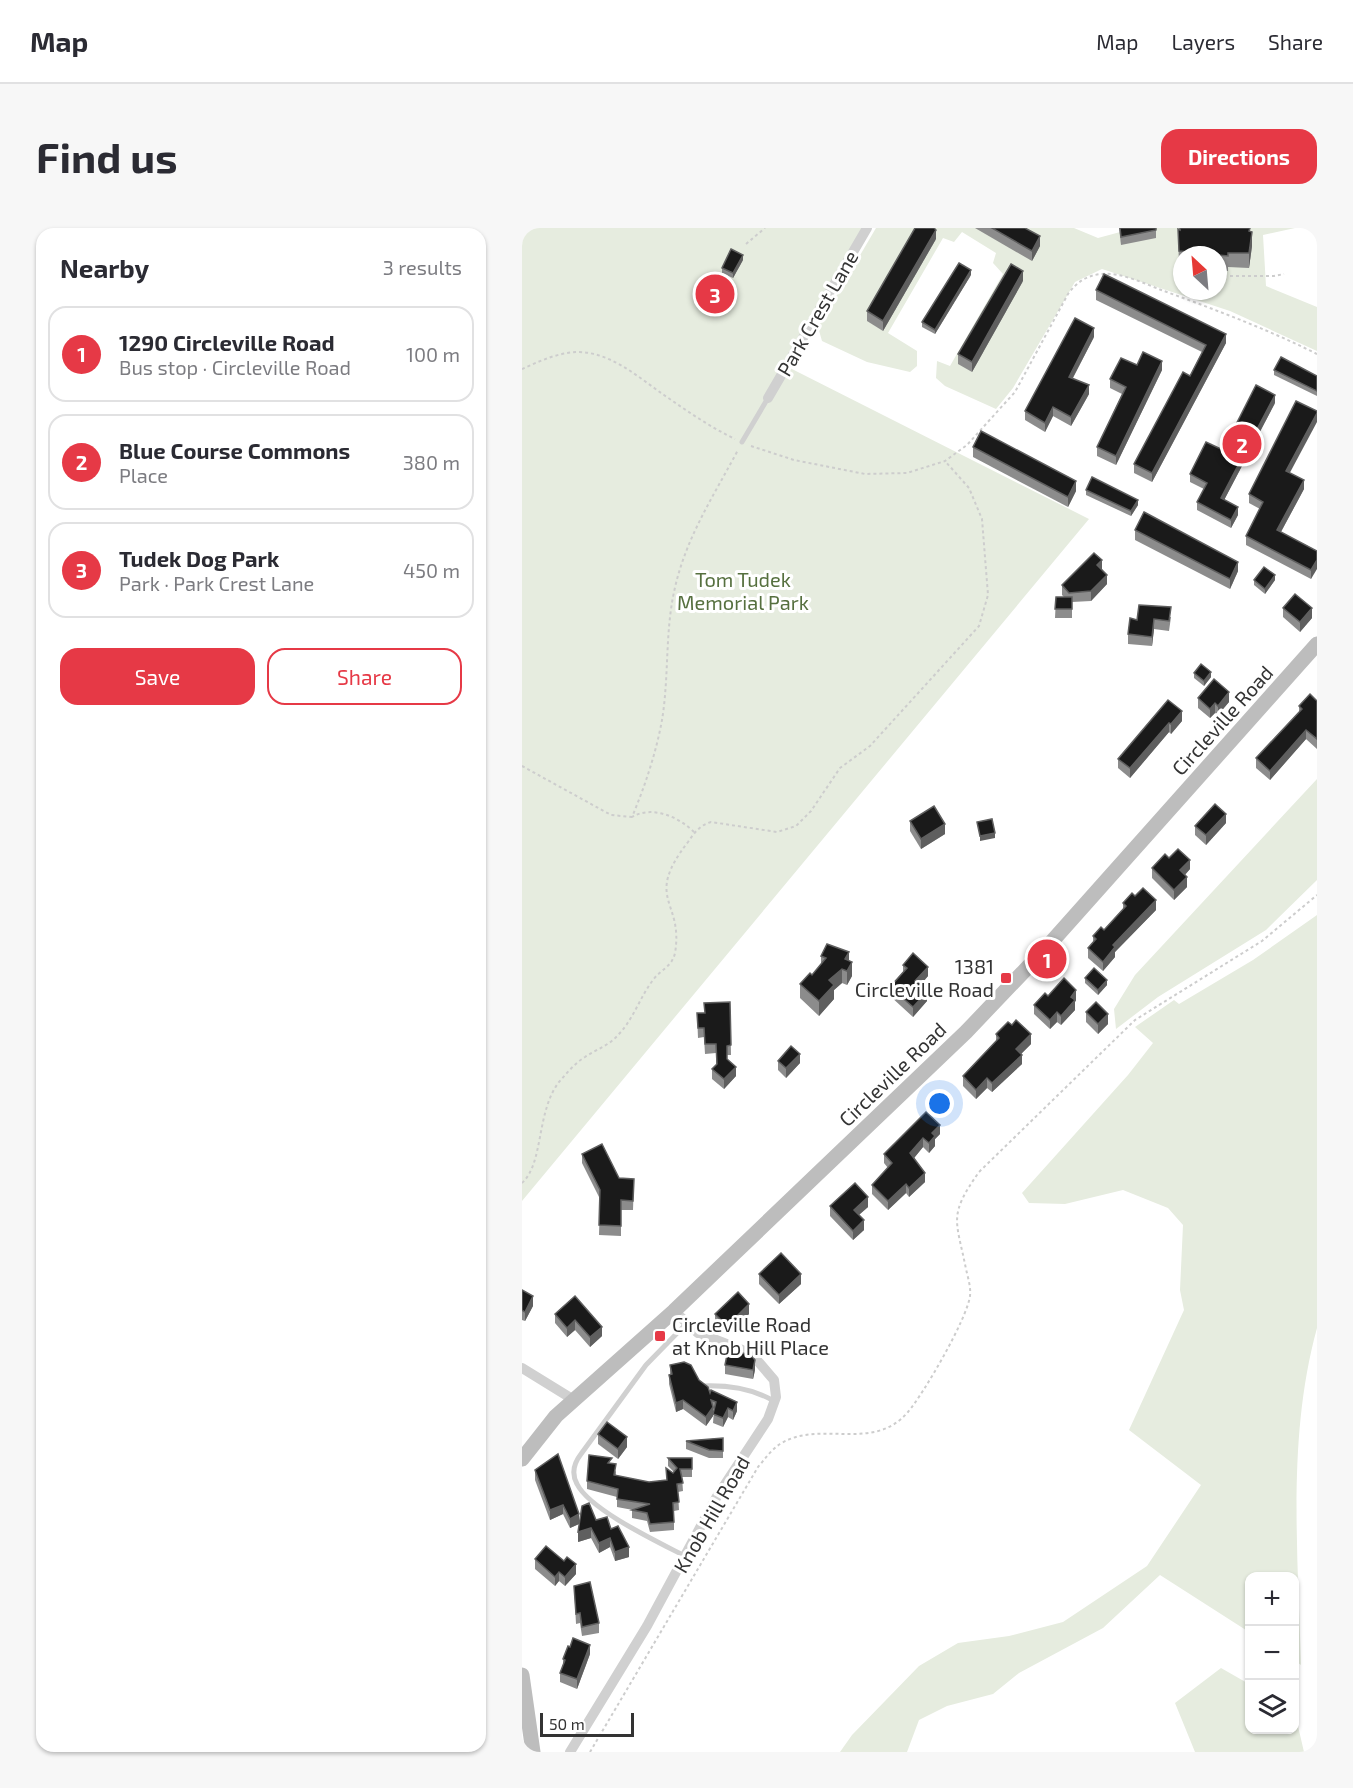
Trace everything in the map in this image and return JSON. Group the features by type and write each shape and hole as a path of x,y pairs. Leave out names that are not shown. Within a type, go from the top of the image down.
{"street":[{"name":"Park Crest Lane","path":"768,398 867,228"},
{"name":"Circleville Road","path":"522,1459 542,1431 574,1400 674,1311 974,1024 1047,947 1317,644"},
{"path":"674,1311 686,1324 698,1332 742,1350 756,1359 774,1380 777,1391 775,1401"},
{"path":"522,1368 574,1400"},
{"name":"Knob Hill Road","path":"570,1752 647,1626 716,1498 768,1419 775,1401"},
{"path":"522,1675 533,1752"}],"lane":[{"path":"742,442 768,398"},
{"path":"685,1556 642,1534 598,1504 580,1489 574,1476 574,1468 581,1454 646,1365 686,1324"},
{"path":"704,1386 727,1386 756,1392 775,1401"}],"path":[{"path":"746,244 765,228"},
{"path":"988,423 1015,392 1068,294 1076,284 1092,275 1112,274 1147,285 1257,325 1317,354"},
{"path":"1227,276 1284,274"},
{"path":"632,817 651,765 662,719 672,606 683,559 693,531 742,442"},
{"path":"522,1183 534,1159 546,1104 558,1084 579,1061 620,1034 652,981 673,960 675,931 665,883 674,862 695,833 711,822 777,832 796,826 811,811 840,768 870,746 980,626 988,595 982,519 969,488 945,461"},
{"path":"522,766 611,815 632,817 647,811 677,818 695,833"},
{"path":"590,1752 758,1467 771,1452 780,1444 804,1436 871,1434 894,1424 909,1410 966,1308 970,1287 956,1214 962,1198 979,1172 1135,1020 1262,941 1317,896"}],"green space":[{"name":"Tom Tudek Memorial Park","path":"522,228 867,228 786,366 1089,519 522,1201"},
{"path":"876,228 1074,228 1098,238 1135,228 1295,228 1263,235 1266,286 1317,307 1317,351 1230,311 1196,300 1227,300 1227,246 1173,246 1173,292 1102,269 1075,282 1013,388 996,409 945,386 936,378 937,361 950,366 1003,274 993,263 996,253 962,232 954,242 943,238 888,333 917,351 917,366 910,372 867,362 822,341 818,327"},
{"path":"1317,779 1317,880 1266,930 1158,997 1116,1029 1114,1009 1135,975"},
{"path":"1317,915 1317,1328 1301,1411 1297,1495 1298,1572 1245,1572 1245,1629 1160,1575 1103,1628 1019,1673 993,1694 947,1706 919,1720 907,1752 840,1752 852,1735 919,1666 958,1643 1009,1636 1063,1622 1147,1566 1201,1485 1129,1430 1184,1310 1180,1290 1183,1225 1168,1208 1123,1190 1065,1204 1029,1203 1022,1193 1128,1075 1153,1043 1135,1027 1174,1000 1179,1004 1253,960"},
{"path":"1299,1602 1301,1665 1299,1664"},
{"path":"1221,1668 1245,1682 1245,1734 1299,1734 1299,1730 1304,1752 1195,1752 1175,1703"}],"building":[{"path":"915,228 934,228 936,230 883,321 867,311"},
{"path":"992,228 1025,228 1040,236 1032,251"},
{"path":"1120,228 1156,228 1156,230 1121,237"},
{"path":"1180,228 1250,228 1249,231 1252,232 1249,253 1228,253 1228,256 1227,246 1179,246 1178,229"},
{"path":"731,249 743,255 733,273 722,268"},
{"path":"959,263 971,270 935,330 922,322"},
{"path":"1011,264 1023,271 972,362 958,354"},
{"path":"1104,274 1226,334 1152,473 1134,464 1183,372 1190,376 1206,345 1096,290"},
{"path":"1075,318 1094,328 1069,377 1089,385 1071,417 1053,407 1045,423 1025,411"},
{"path":"1143,352 1162,361 1116,456 1097,447 1126,387 1110,379 1121,358 1137,365"},
{"path":"1281,357 1317,376 1317,391 1274,370"},
{"path":"1256,385 1275,395 1221,498 1238,507 1231,520 1197,502 1207,483 1190,474 1206,442 1223,450"},
{"path":"1296,401 1317,413 1286,471 1304,480 1277,530 1317,551 1317,560 1311,570 1246,536 1263,502 1249,494"},
{"path":"981,431 1076,481 1068,497 973,447"},
{"path":"1092,477 1138,500 1131,511 1086,490"},
{"path":"1144,512 1238,562 1230,579 1135,530"},
{"path":"1094,553 1102,560 1097,565 1107,575 1091,591 1069,593 1062,585"},
{"path":"1264,567 1275,575 1265,589 1254,580"},
{"path":"1295,594 1312,608 1300,622 1283,608"},
{"path":"1056,597 1072,597 1072,609 1055,609"},
{"path":"1139,605 1171,607 1169,621 1154,619 1152,637 1128,634 1130,618 1137,620"},
{"path":"1201,664 1211,672 1204,681 1194,673"},
{"path":"1214,679 1229,692 1218,706 1215,703 1210,709 1198,698"},
{"path":"1310,694 1317,701 1317,739 1306,730 1270,771 1256,758 1302,709 1299,706"},
{"path":"1168,700 1182,711 1130,768 1118,759"},
{"path":"1215,804 1226,814 1206,835 1195,826"},
{"path":"934,806 945,824 921,839 910,821"},
{"path":"992,819 995,833 980,836 977,822"},
{"path":"1178,849 1190,860 1180,870 1187,877 1174,890 1152,868 1165,854 1169,858"},
{"path":"1143,888 1156,900 1113,945 1115,947 1103,962 1088,948 1096,939 1093,936 1101,927 1104,930 1126,906 1123,903 1132,893 1135,896"},
{"path":"827,944 849,952 845,959 852,962 847,971 842,969 829,980 834,985 819,1001 800,984 810,973 812,975 826,958 821,956"},
{"path":"913,953 928,967 915,981 927,992 913,1007 890,987 907,968 903,965"},
{"path":"1094,968 1107,980 1098,990 1085,978"},
{"path":"1064,978 1076,990 1071,997 1075,1000 1061,1016 1057,1012 1050,1020 1034,1005 1045,993 1048,996"},
{"path":"730,1002 731,1045 727,1046 727,1059 736,1067 724,1079 712,1069 717,1064 716,1044 705,1044 704,1028 698,1028 697,1013 705,1013 704,1003"},
{"path":"1096,1002 1108,1014 1098,1024 1086,1012"},
{"path":"1016,1020 1031,1034 1016,1049 1022,1055 992,1083 987,1078 976,1090 963,1076 999,1038 996,1034 1008,1022 1012,1025"},
{"path":"791,1046 800,1054 786,1068 778,1061"},
{"path":"926,1112 940,1125 932,1133 935,1136 929,1143 923,1138 910,1153 925,1173 909,1188 906,1184 888,1201 872,1185 892,1163 884,1154"},
{"path":"602,1144 619,1178 634,1179 633,1201 621,1200 621,1226 599,1225 600,1190 582,1154"},
{"path":"855,1183 868,1197 854,1210 864,1220 853,1231 830,1206"},
{"path":"781,1253 801,1274 779,1295 759,1274"},
{"path":"522,1290 533,1296 525,1312 522,1310"},
{"path":"738,1292 749,1304 727,1326 715,1314"},
{"path":"575,1296 602,1327 590,1337 575,1320 567,1328 555,1314"},
{"path":"728,1350 751,1355 755,1360 753,1370 725,1365"},
{"path":"684,1362 691,1365 699,1380 708,1387 710,1393 711,1390 737,1402 733,1411 728,1408 723,1418 713,1414 716,1402 711,1400 713,1407 706,1417 683,1400 676,1403 669,1375 672,1374 670,1365"},
{"path":"607,1422 627,1437 618,1449 598,1434"},
{"path":"723,1438 723,1451 709,1450 686,1441"},
{"path":"558,1454 579,1514 570,1519 563,1505 550,1510 535,1470"},
{"path":"589,1455 612,1458 608,1463 616,1464 614,1475 649,1482 667,1480 666,1468 673,1473 677,1468 668,1458 692,1458 692,1469 680,1469 683,1483 677,1484 679,1502 673,1503 674,1522 650,1524 647,1513 632,1510 650,1504 617,1499 618,1489 587,1481"},
{"path":"589,1503 596,1520 607,1517 611,1529 618,1526 629,1547 615,1552 610,1538 599,1543 591,1528 578,1532 582,1506"},
{"path":"546,1546 564,1561 567,1557 576,1564 565,1577 559,1572 555,1577 535,1559"},
{"path":"590,1582 599,1623 582,1627 580,1613 576,1614 574,1586"},
{"path":"573,1638 590,1645 577,1679 560,1673 565,1660 563,1659"}],"place":[{"name":"Tudek Dog Park","path":"715,294"},
{"name":"Blue Course Commons","path":"1242,444"},
{"name":"1290 Circleville Road","path":"1047,959"},
{"name":"1381 Circleville Road","path":"1006,978"},
{"name":"Circleville Road at Knob Hill Place","path":"660,1336"}]}
